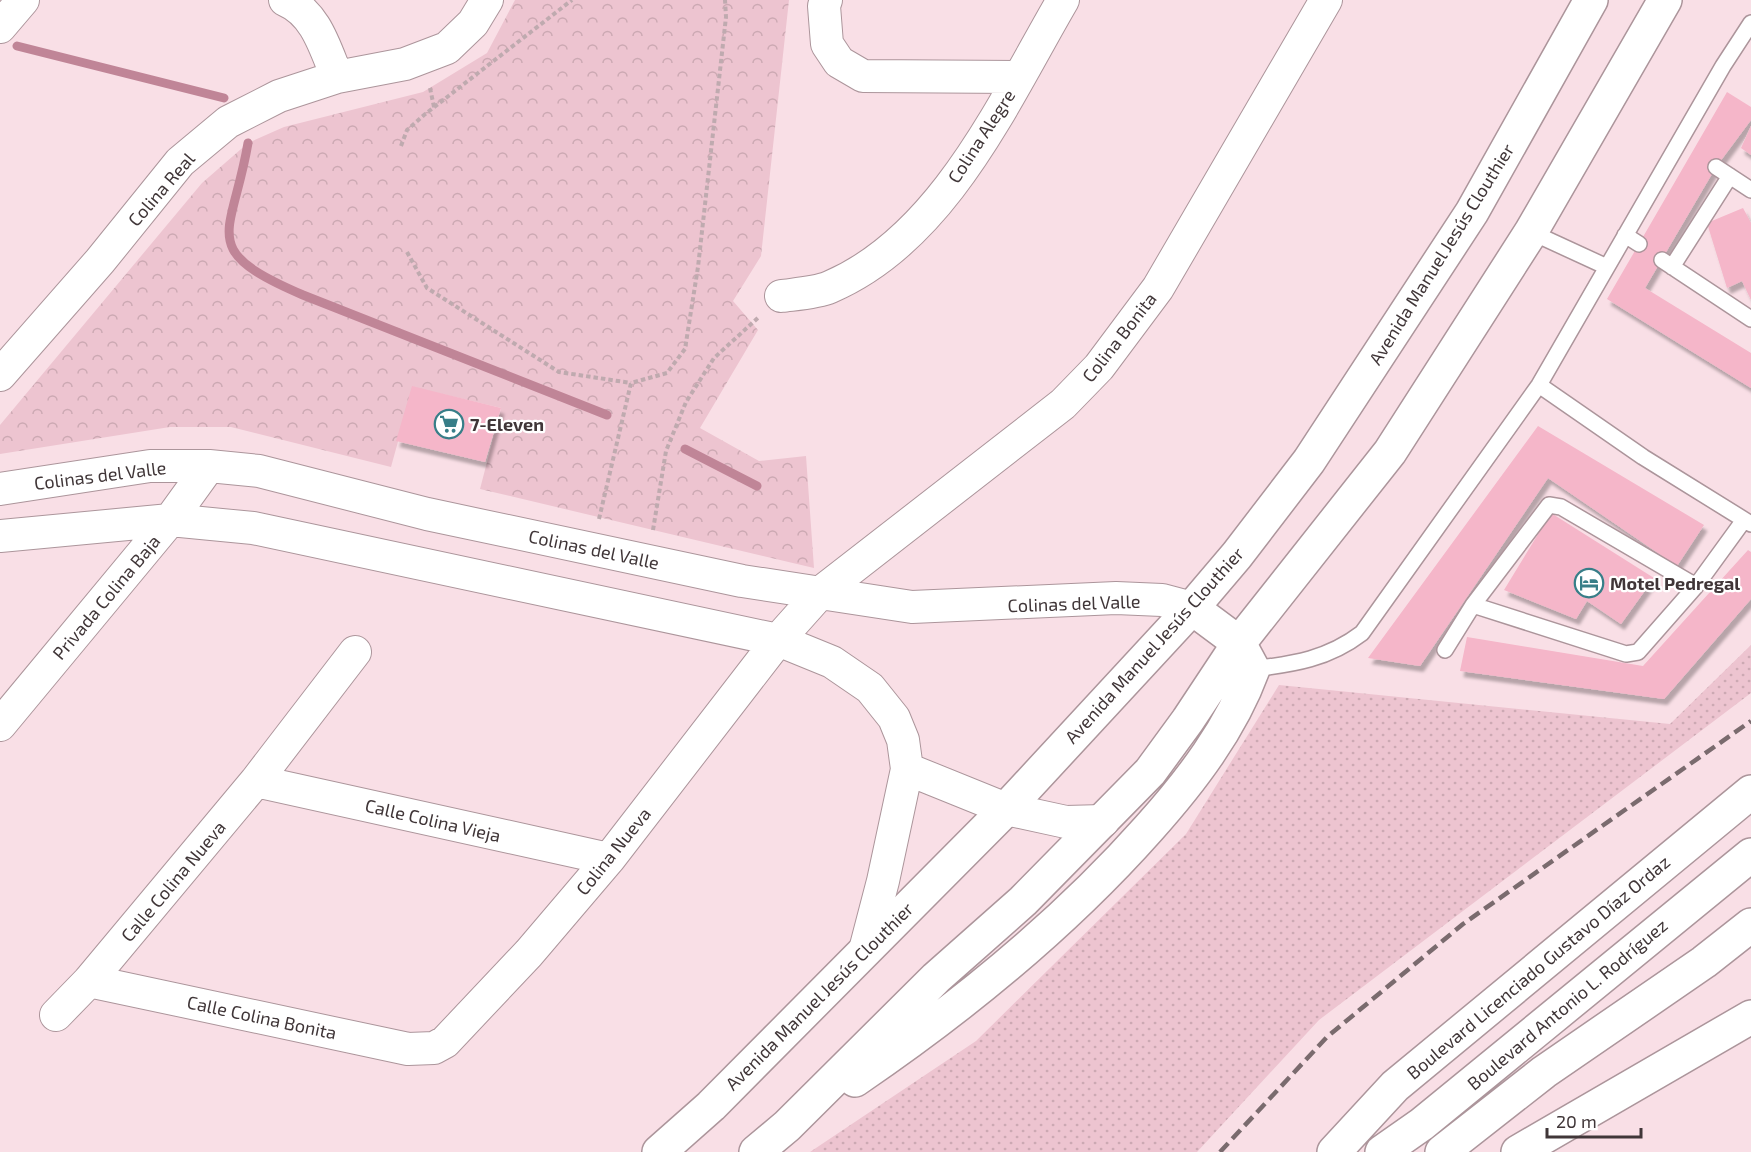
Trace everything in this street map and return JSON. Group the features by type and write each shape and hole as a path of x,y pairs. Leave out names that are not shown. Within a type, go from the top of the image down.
{"street":[{"path":"0,27 23,0"},
{"path":"285,0 309,15 337,77"},
{"name":"Colina Real","path":"0,375 100,261 180,162 228,122 279,96 337,77 405,64 447,48 473,23 488,0"},
{"path":"826,0 824,6 827,44 839,62 862,76 1018,77"},
{"name":"Colina Alegre","path":"781,296 828,288 867,268 917,226 969,160 1064,0"},
{"name":"Colina Bonita","path":"778,640 820,593 1062,404 1099,368 1158,288 1326,0"},
{"name":"Avenida Manuel Jesús Clouthier","path":"659,1152 711,1106 1005,808 1192,608 1309,461 1391,337 1472,212 1591,0"},
{"path":"756,1152 787,1126 936,978 1023,901 1103,821 1150,772 1188,720 1246,656 1390,452 1531,232 1665,0"},
{"name":"Colinas del Valle","path":"0,489 150,466 209,466 259,471 427,514 742,581 912,607 1116,598 1162,600 1192,608"},
{"name":"Privada Colina Baja","path":"0,724 170,519 209,466"},
{"path":"0,536 170,519 253,528 778,640 832,662 870,688 894,718 903,740 908,768 865,950"},
{"path":"1192,608 1246,656"},
{"name":"Colina Nueva","path":"434,1048 456,1032 530,953 609,859 778,640"},
{"name":"Calle Colina Nueva","path":"56,1015 89,981 256,781 355,652"},
{"path":"787,1126 974,995 1107,876 1180,793 1229,722 1246,656"},
{"path":"908,768 1005,808 1066,822 1103,821"},
{"name":"Calle Colina Vieja","path":"256,781 609,859"},
{"name":"Boulevard Licenciado Gustavo Díaz Ordaz","path":"1334,1152 1395,1086 1751,792"},
{"name":"Boulevard Antonio L. Rodríguez","path":"1382,1152 1422,1124 1751,855"},
{"path":"1442,1152 1544,1072 1704,962 1751,925"},
{"name":"Calle Colina Bonita","path":"89,981 408,1048 434,1048"},
{"path":"1518,1152 1751,1017"}],"lane":[{"path":"1246,656 1319,658 1343,648 1362,633 1539,385 1723,66 1751,23"},
{"path":"1678,146 1692,153"},
{"path":"1716,167 1751,190"},
{"path":"1730,176 1667,263 1751,319"},
{"path":"1531,232 1607,267"},
{"path":"1625,235 1639,244"},
{"path":"1473,605 1626,654 1633,653 1645,647 1748,522 1643,457 1539,385"},
{"path":"1445,650 1473,605 1546,507 1552,504 1561,507 1696,586"}],"path":[{"path":"401,146 407,130 424,115 572,0"},
{"path":"407,252 427,288 559,372 631,383 667,373 685,350 698,267 726,17 724,0"},
{"path":"648,561 666,451 686,402 714,358 781,296"},
{"path":"592,549 631,383"}],"green space":[{"path":"515,0 789,0 761,256 733,301 758,330 700,428 759,461 806,456 814,568 480,489 501,408 413,387 391,467 231,427 170,427 0,454 0,425 202,183 248,143 284,127 423,92 487,53"},
{"path":"1751,645 1751,693 1319,1020 1197,1152 810,1152 976,1041 1186,834 1279,685 1670,724"}],"building":[{"path":"1727,92 1751,107 1751,120 1716,167 1645,288 1751,353 1751,388 1607,299"},
{"path":"1751,126 1751,155 1741,148"},
{"path":"1743,208 1751,223 1751,300 1742,281 1727,288 1707,223"},
{"name":"7-Eleven","path":"412,386 501,408 485,462 396,441"},
{"path":"1538,426 1704,525 1677,566 1548,478 1420,666 1368,658"},
{"path":"1551,513 1654,578 1621,624 1587,601 1576,619 1504,590"},
{"path":"1748,550 1751,552 1751,599 1664,699 1460,671 1467,637 1643,666"}],"waterway":[{"path":"17,46 224,98"},
{"path":"248,143 230,220 229,237 234,251 247,265 269,279 303,295 607,415"},
{"path":"685,449 757,486"}],"railway":[{"path":"1220,1152 1327,1037 1463,924 1751,721"}],"place":[{"name":"7-Eleven","path":"449,424"},
{"name":"Motel Pedregal","path":"1589,583"}]}
